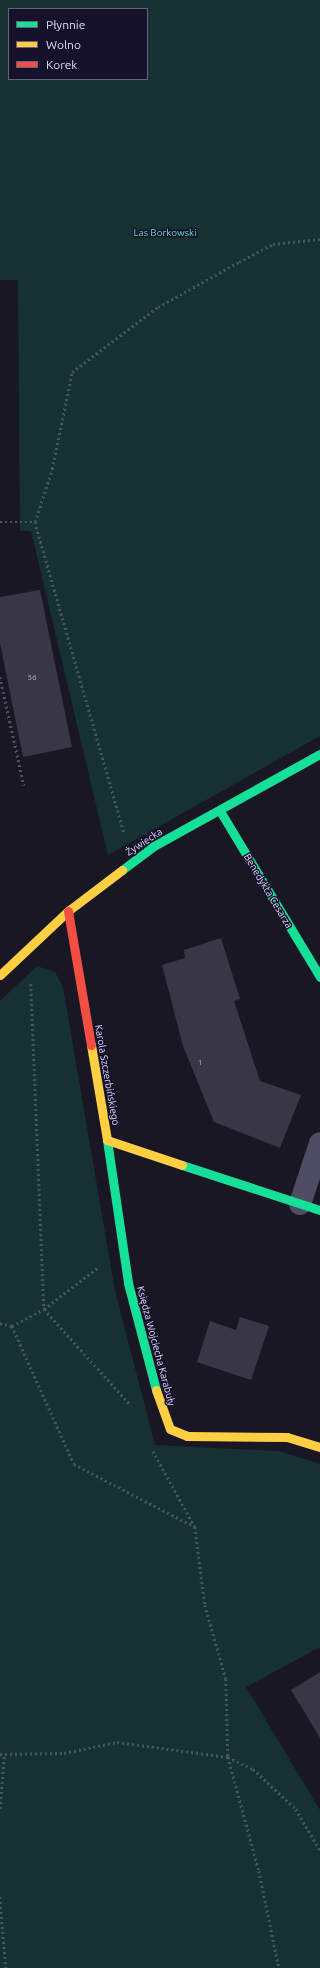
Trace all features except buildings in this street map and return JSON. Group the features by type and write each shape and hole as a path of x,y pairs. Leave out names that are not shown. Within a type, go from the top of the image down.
{"street":[{"name":"Żywiecka","path":"0,975 68,911 152,847 220,811 320,754"},
{"name":"Benedykta Cesarza","path":"220,811 317,965"},
{"name":"Karola Szczerbińskiego","path":"68,911 106,1140 320,1210"},
{"name":"Księdza Wojciecha Karabuły","path":"106,1140 124,1260 160,1407 170,1429 187,1436 287,1437 320,1447"},
{"path":"300,1204 320,1143"}],"path":[{"path":"132,863 35,522 52,469 72,372 158,307 239,262 273,244 320,239"},
{"path":"0,522 35,522"},
{"path":"0,677 24,785"},
{"path":"31,975 44,1309 135,1410"},
{"path":"0,1322 12,1326 44,1309 104,1262 124,1260"},
{"path":"12,1326 74,1464 195,1526"},
{"path":"150,1444 173,1493 195,1526 205,1606 226,1679 228,1757 259,1871 279,1968"},
{"path":"0,1754 64,1753 117,1742 228,1757 254,1769 296,1809 320,1850"},
{"path":"0,1809 4,1754"},
{"path":"0,1897 6,1968"}],"green space":[{"name":"Las Borkowski","path":"0,0 320,0 320,736 108,855 31,531 20,531 18,280 0,280"},
{"path":"37,966 55,972 63,987 115,1291 155,1445 279,1451 320,1464 320,1647 246,1687 320,1810 320,1968 0,1968 0,1001"}],"traffic: fast":[{"path":"122,870 152,847 320,754"},
{"path":"220,811 320,977"},
{"path":"107,1140 128,1283 156,1390"},
{"path":"182,1165 320,1210"}],"traffic: slow":[{"path":"0,975 68,911 122,870"},
{"path":"91,1045 107,1140 182,1165"},
{"path":"156,1390 170,1429 187,1436 287,1437 320,1447"}],"traffic: jam":[{"path":"68,911 91,1045"}]}
